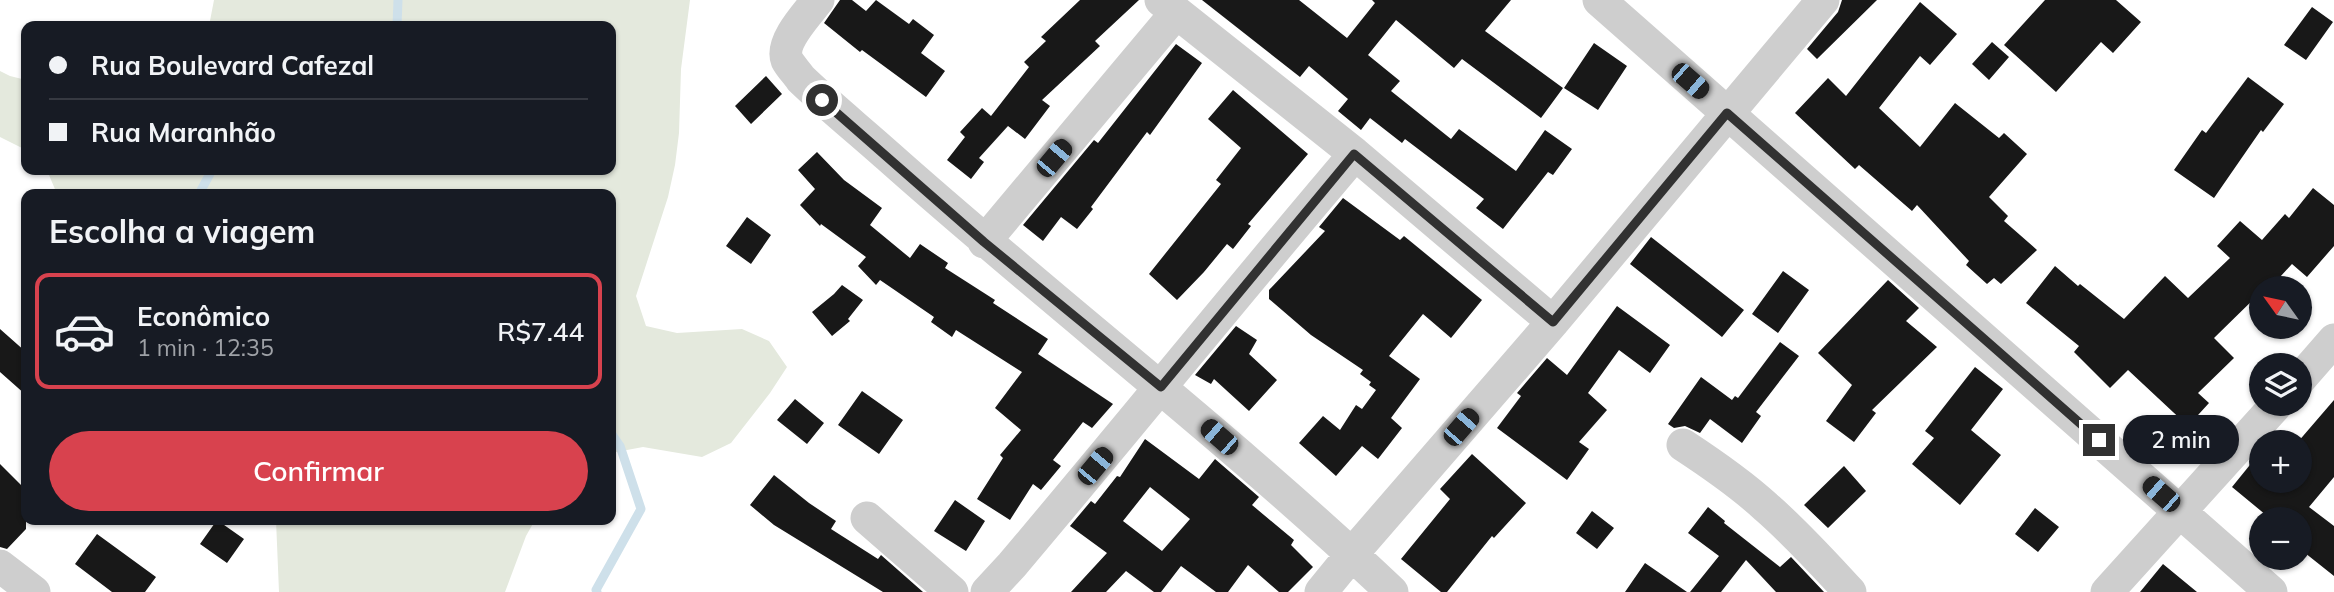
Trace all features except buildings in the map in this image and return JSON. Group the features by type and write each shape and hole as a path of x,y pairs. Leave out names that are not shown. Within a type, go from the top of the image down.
{"street":[{"path":"818,0 787,44 786,58 801,79 984,242 1161,387 1392,592"},
{"path":"1599,0 2271,592"},
{"path":"1321,592 1553,322 1823,0"},
{"path":"984,242 1169,6 1354,154 1553,322"},
{"path":"987,592 1354,154"},
{"path":"2312,365 2334,340"},
{"path":"2107,592 2266,416"},
{"path":"1683,445 1765,505 1850,592"},
{"path":"867,518 952,592"}],"shaded area":[{"path":"214,0 690,0 681,69 675,165 668,197 636,296 646,326 677,333 742,329 769,341 787,367 731,443 702,457 643,447 616,452 616,189 55,189 49,175 616,175 616,21 210,21"},
{"path":"0,71 21,79 21,148 0,137"},
{"path":"276,525 532,525 505,592 279,592"}],"waterway":[{"path":"397,21 398,0"},
{"path":"202,189 209,175"},
{"path":"597,592 641,509 616,440"}],"route":[{"path":"822,100 984,242 1161,387 1354,154 1553,322 1727,113 2099,440"}]}
